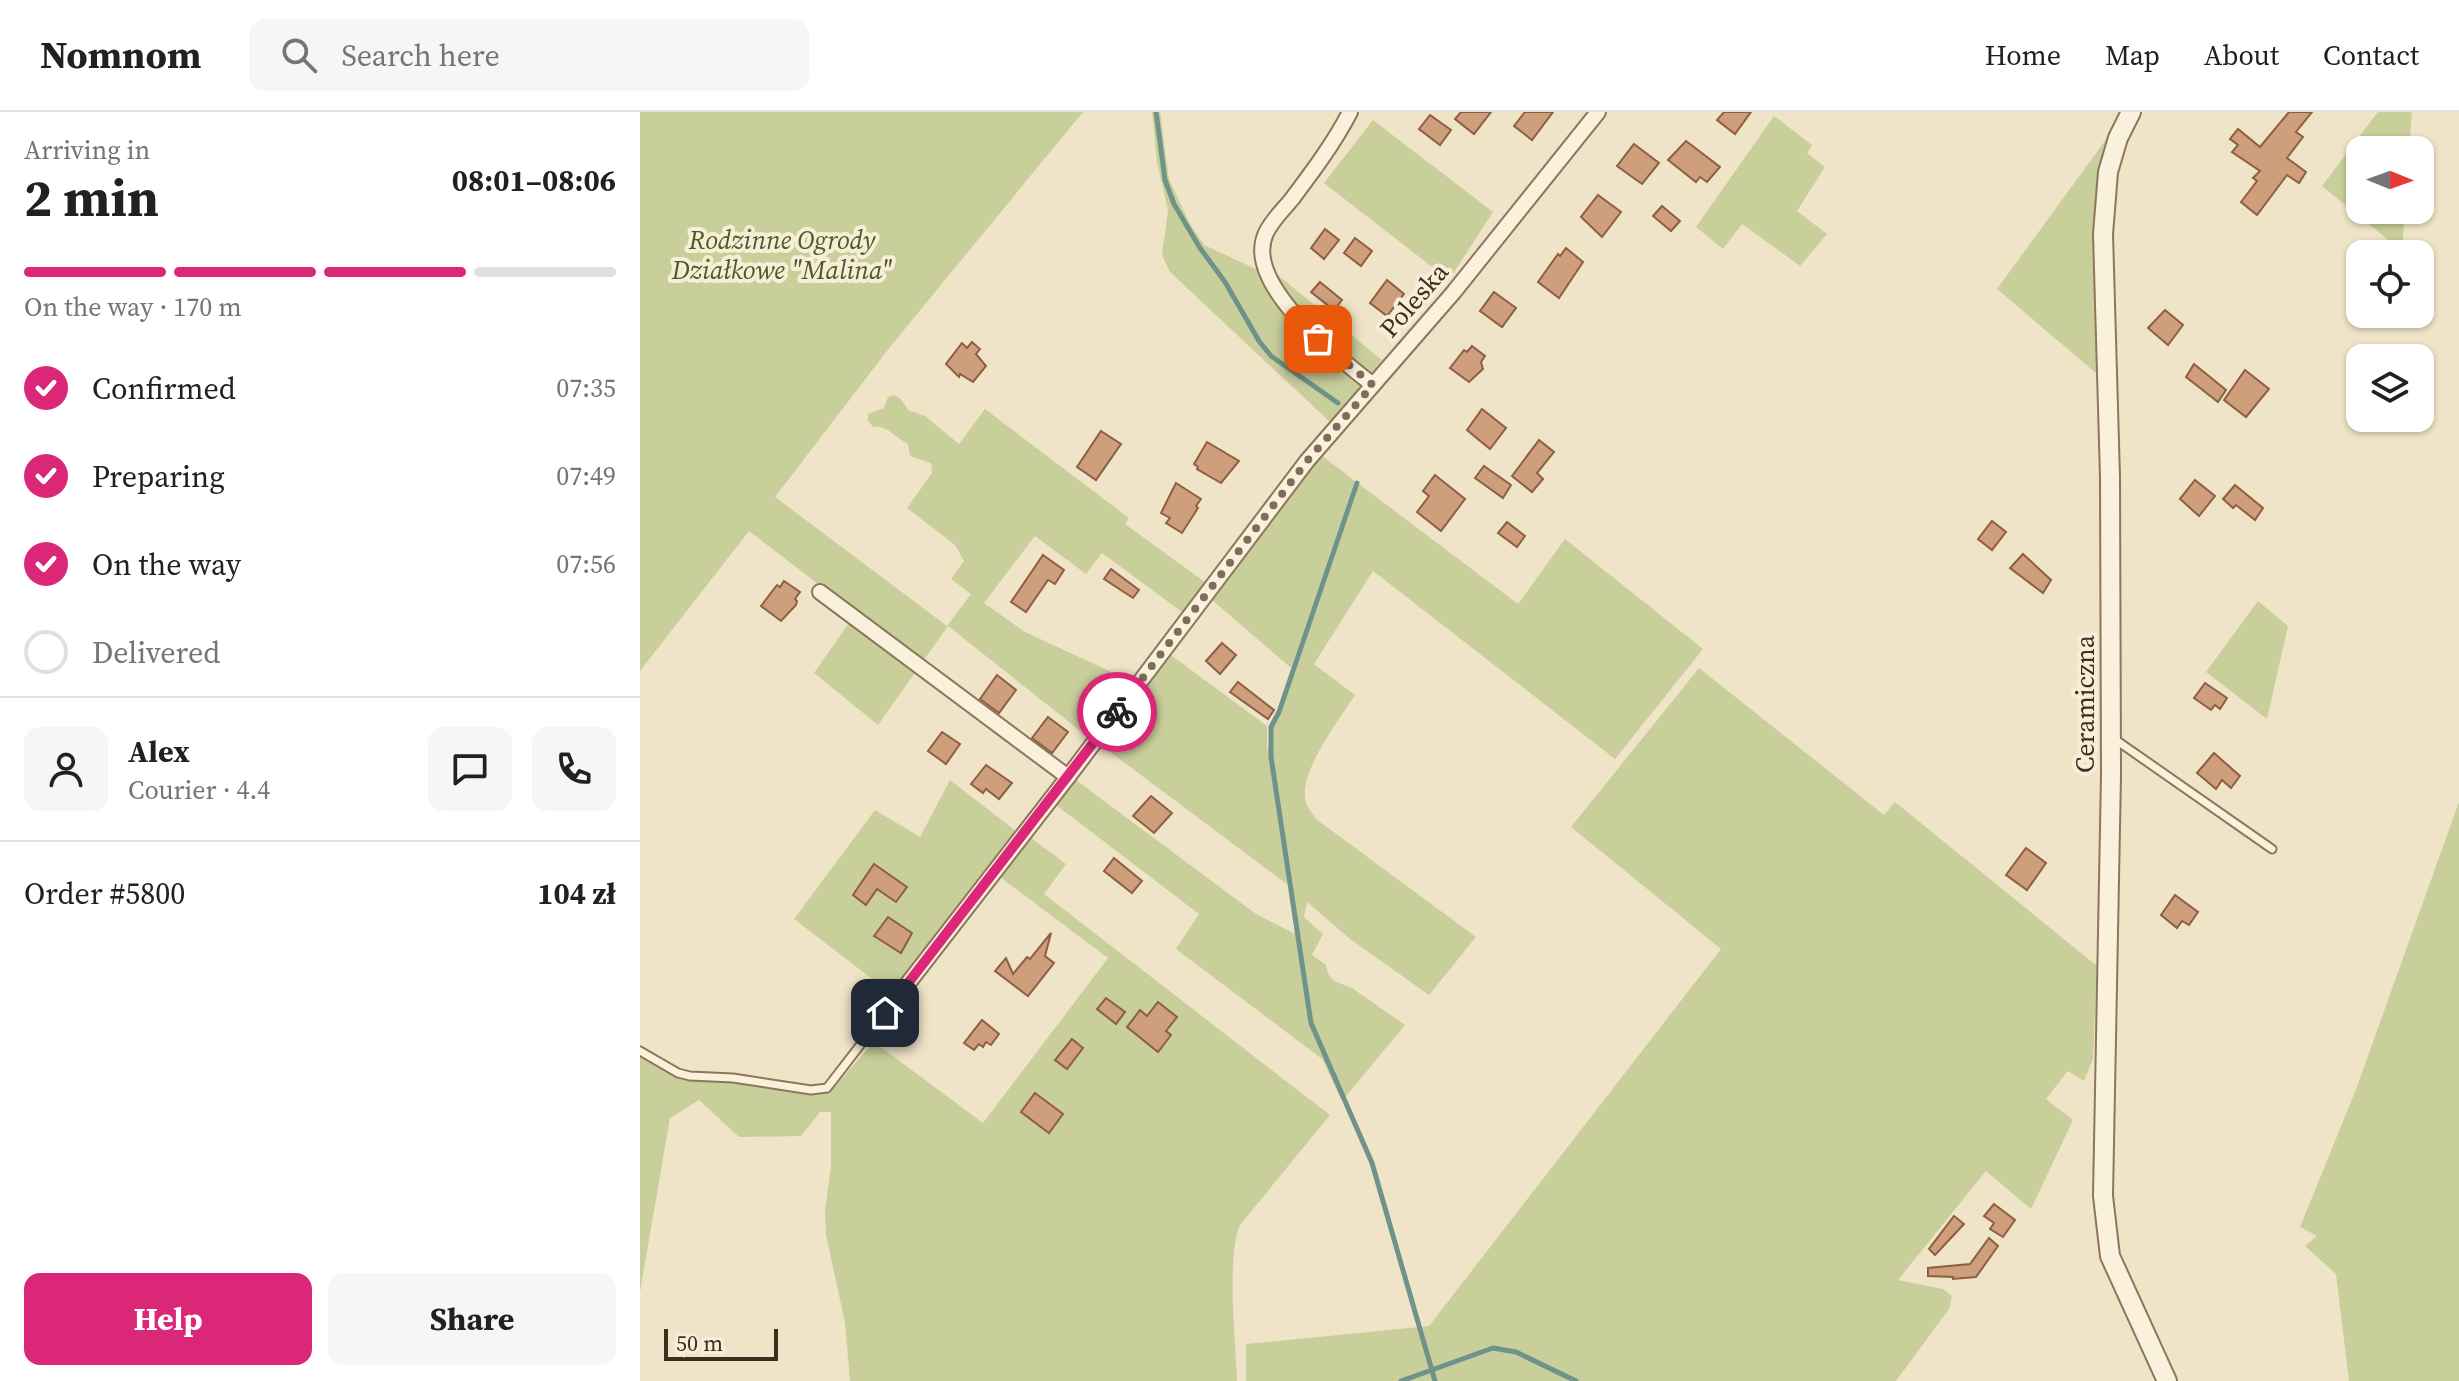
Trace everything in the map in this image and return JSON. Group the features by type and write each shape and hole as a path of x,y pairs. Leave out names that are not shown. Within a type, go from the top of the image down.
{"street":[{"path":"1350,112 1337,137 1267,231 1262,253 1266,268 1285,301 1318,339 1373,385"},
{"name":"Poleska","path":"885,1013 1307,461 1453,293 1598,112"},
{"name":"Ceramiczna","path":"2131,112 2118,138 2108,172 2103,234 2110,477 2111,737 2103,1196 2110,1256 2167,1381"},
{"path":"820,592 1068,777"}],"lane":[{"path":"2111,737 2272,849"},
{"path":"640,1051 678,1073 690,1076 733,1078 811,1090 827,1088 885,1013"}],"green space":[{"name":"Rodzinne Ogrody Działkowe \"Malina\"","path":"640,112 1083,112 890,347 775,497 947,626 971,594 951,579 964,561 955,545 907,508 932,473 931,463 910,456 908,444 887,430 873,427 868,421 868,414 884,408 888,397 894,395 901,399 908,410 925,416 959,444 985,409 1129,518 1125,524 1205,582 1182,612 1102,553 1086,574 1035,536 984,603 1025,632 1131,681 1088,737 948,626 878,725 814,673 856,613 749,531 640,671"},
{"path":"1152,112 1160,112 1169,179 1189,222 1204,245 1258,270 1263,263 1382,360 1330,422 1170,272 1162,255 1168,210 1157,162"},
{"path":"2378,112 2412,112 2410,136 2360,136"},
{"path":"1774,116 1812,145 1807,153 1825,167 1797,211 1827,234 1800,266 1742,224 1723,249 1696,227"},
{"path":"1373,120 1493,212 1449,280 1324,183"},
{"path":"2107,138 2099,181 2102,378 1997,289"},
{"path":"2346,154 2346,206 2322,186"},
{"path":"2369,224 2404,224 2403,240 2388,240"},
{"path":"1321,455 1355,481 1291,668 1212,600"},
{"path":"1359,484 1518,604 1565,539 1703,649 1615,759 1373,571 1314,664 1355,695 1314,762 1305,791 1306,803 1316,819 1476,937 1429,995 1350,939 1307,902 1304,917 1323,934 1312,955 1326,965 1334,981 1352,988 1405,1025 1342,1101 1322,1059 1176,949 1199,914 1056,805 1076,780 1256,914 1295,934 1288,885 1102,746 1171,655 1267,726 1267,752 1273,727 1281,713"},
{"path":"2258,601 2288,626 2267,719 2206,672"},
{"path":"1699,668 1884,815 1895,802 2097,966 2093,1059 2084,1081 2068,1071 2046,1099 2073,1120 2031,1209 1986,1171 1898,1280 1943,1289 1952,1296 1949,1309 1896,1381 1246,1381 1246,1344 1429,1326 1721,949 1571,827"},
{"path":"950,780 1016,831 893,995 794,919 875,810 920,837"},
{"path":"2459,802 2459,1381 2349,1381 2336,1274 2305,1246 2317,1236 2300,1227 2355,1092"},
{"path":"1030,837 1066,864 1044,894 1330,1115 1240,1225 1233,1257 1237,1381 850,1381 845,1323 826,1235 831,1112 820,1112 801,1136 739,1137 699,1100 670,1118 640,1292 640,1056 674,1076 691,1080 742,1083 818,1094 830,1091 874,1042 983,1123 1108,958 1000,877"}],"building":[{"path":"1461,112 1491,112 1474,134 1455,119"},
{"path":"1525,112 1553,112 1532,140 1514,126"},
{"path":"1724,112 1751,112 1735,134 1717,120"},
{"path":"2289,112 2312,112 2296,132 2303,137 2287,158 2306,172 2299,183 2287,175 2257,215 2241,202 2257,181 2253,178 2260,171 2232,152 2238,145 2230,139 2238,129 2260,147"},
{"path":"1430,115 1451,130 1440,145 1419,129"},
{"path":"1686,141 1720,167 1707,182 1700,177 1696,182 1668,160"},
{"path":"1634,144 1659,163 1642,184 1617,166"},
{"path":"1598,195 1621,212 1602,237 1581,217"},
{"path":"1662,206 1680,221 1671,231 1653,216"},
{"path":"1325,229 1339,240 1324,259 1311,248"},
{"path":"1355,238 1372,251 1361,266 1344,253"},
{"path":"1566,248 1583,262 1559,298 1538,282"},
{"path":"1387,280 1404,294 1387,316 1370,303"},
{"path":"1320,282 1342,300 1334,310 1311,292"},
{"path":"1494,292 1516,308 1502,327 1480,311"},
{"path":"2165,310 2183,325 2168,345 2148,328"},
{"path":"972,342 980,349 976,354 986,366 973,382 960,374 959,377 946,364 962,343 967,348"},
{"path":"1472,346 1485,356 1481,362 1483,369 1469,382 1450,368 1464,350 1467,352"},
{"path":"2194,364 2226,390 2218,402 2186,377"},
{"path":"2245,370 2269,389 2246,417 2224,400"},
{"path":"1482,409 1506,428 1490,449 1467,430"},
{"path":"1101,431 1121,444 1096,480 1077,467"},
{"path":"1539,440 1554,452 1537,473 1543,479 1532,492 1512,476"},
{"path":"1207,442 1239,461 1221,483 1194,464"},
{"path":"1484,466 1511,485 1503,498 1475,478"},
{"path":"1435,475 1465,499 1441,531 1417,512 1429,496 1423,491"},
{"path":"2195,480 2215,496 2199,516 2180,499"},
{"path":"1176,483 1201,499 1182,533 1166,523 1170,518 1161,513"},
{"path":"2235,485 2263,508 2255,520 2223,499"},
{"path":"1992,521 2006,532 1992,550 1978,539"},
{"path":"1507,522 1525,536 1517,547 1498,533"},
{"path":"2023,554 2051,580 2043,593 2010,568"},
{"path":"1043,555 1064,570 1055,584 1048,580 1026,612 1011,602"},
{"path":"1111,569 1139,590 1133,598 1104,579"},
{"path":"784,581 800,592 795,599 796,605 781,621 761,606 777,585 780,587"},
{"path":"1222,643 1236,655 1220,674 1206,661"},
{"path":"997,675 1016,690 999,713 980,699"},
{"path":"1238,682 1274,710 1268,719 1230,692"},
{"path":"2205,683 2227,698 2220,709 2215,705 2211,710 2194,698"},
{"path":"1048,717 1068,732 1052,753 1032,738"},
{"path":"942,732 960,744 946,764 928,751"},
{"path":"2214,753 2240,776 2231,788 2222,780 2216,789 2197,773"},
{"path":"986,765 1012,783 999,799 986,789 983,793 971,784"},
{"path":"1151,796 1172,813 1154,833 1133,816"},
{"path":"2026,848 2046,863 2027,890 2006,875"},
{"path":"1114,858 1142,881 1132,893 1104,871"},
{"path":"874,864 907,887 896,902 877,889 866,905 853,895"},
{"path":"2175,895 2198,912 2189,925 2182,921 2177,928 2161,915"},
{"path":"888,917 912,933 901,953 874,936"},
{"path":"1051,933 1045,956 1054,963 1028,996 995,971 1006,958 1013,974"},
{"path":"1106,998 1125,1012 1116,1024 1097,1009"},
{"path":"1158,1002 1177,1017 1166,1031 1171,1035 1158,1052 1127,1027 1140,1010 1147,1016"},
{"path":"982,1020 999,1034 991,1045 986,1042 983,1047 979,1044 974,1050 964,1043"},
{"path":"1072,1039 1083,1048 1067,1069 1055,1060"},
{"path":"1035,1093 1063,1114 1049,1133 1021,1112"},
{"path":"1994,1204 2015,1220 2003,1237 1990,1229 1994,1223 1984,1216"},
{"path":"1954,1216 1964,1224 1935,1255 1929,1249"},
{"path":"1989,1238 1998,1246 1976,1277 1953,1279 1928,1276 1928,1268 1970,1264"}],"waterway":[{"path":"1156,112 1165,180 1174,204 1200,248 1271,356 1338,403"},
{"path":"1357,483 1279,712 1271,727 1271,757 1311,1023 1372,1163 1435,1381"},
{"path":"1401,1381 1493,1348 1516,1352 1576,1381"}],"way so far":[{"path":"1117,712 1307,461 1373,385 1318,339"}],"route":[{"path":"885,1013 1117,712"}]}
